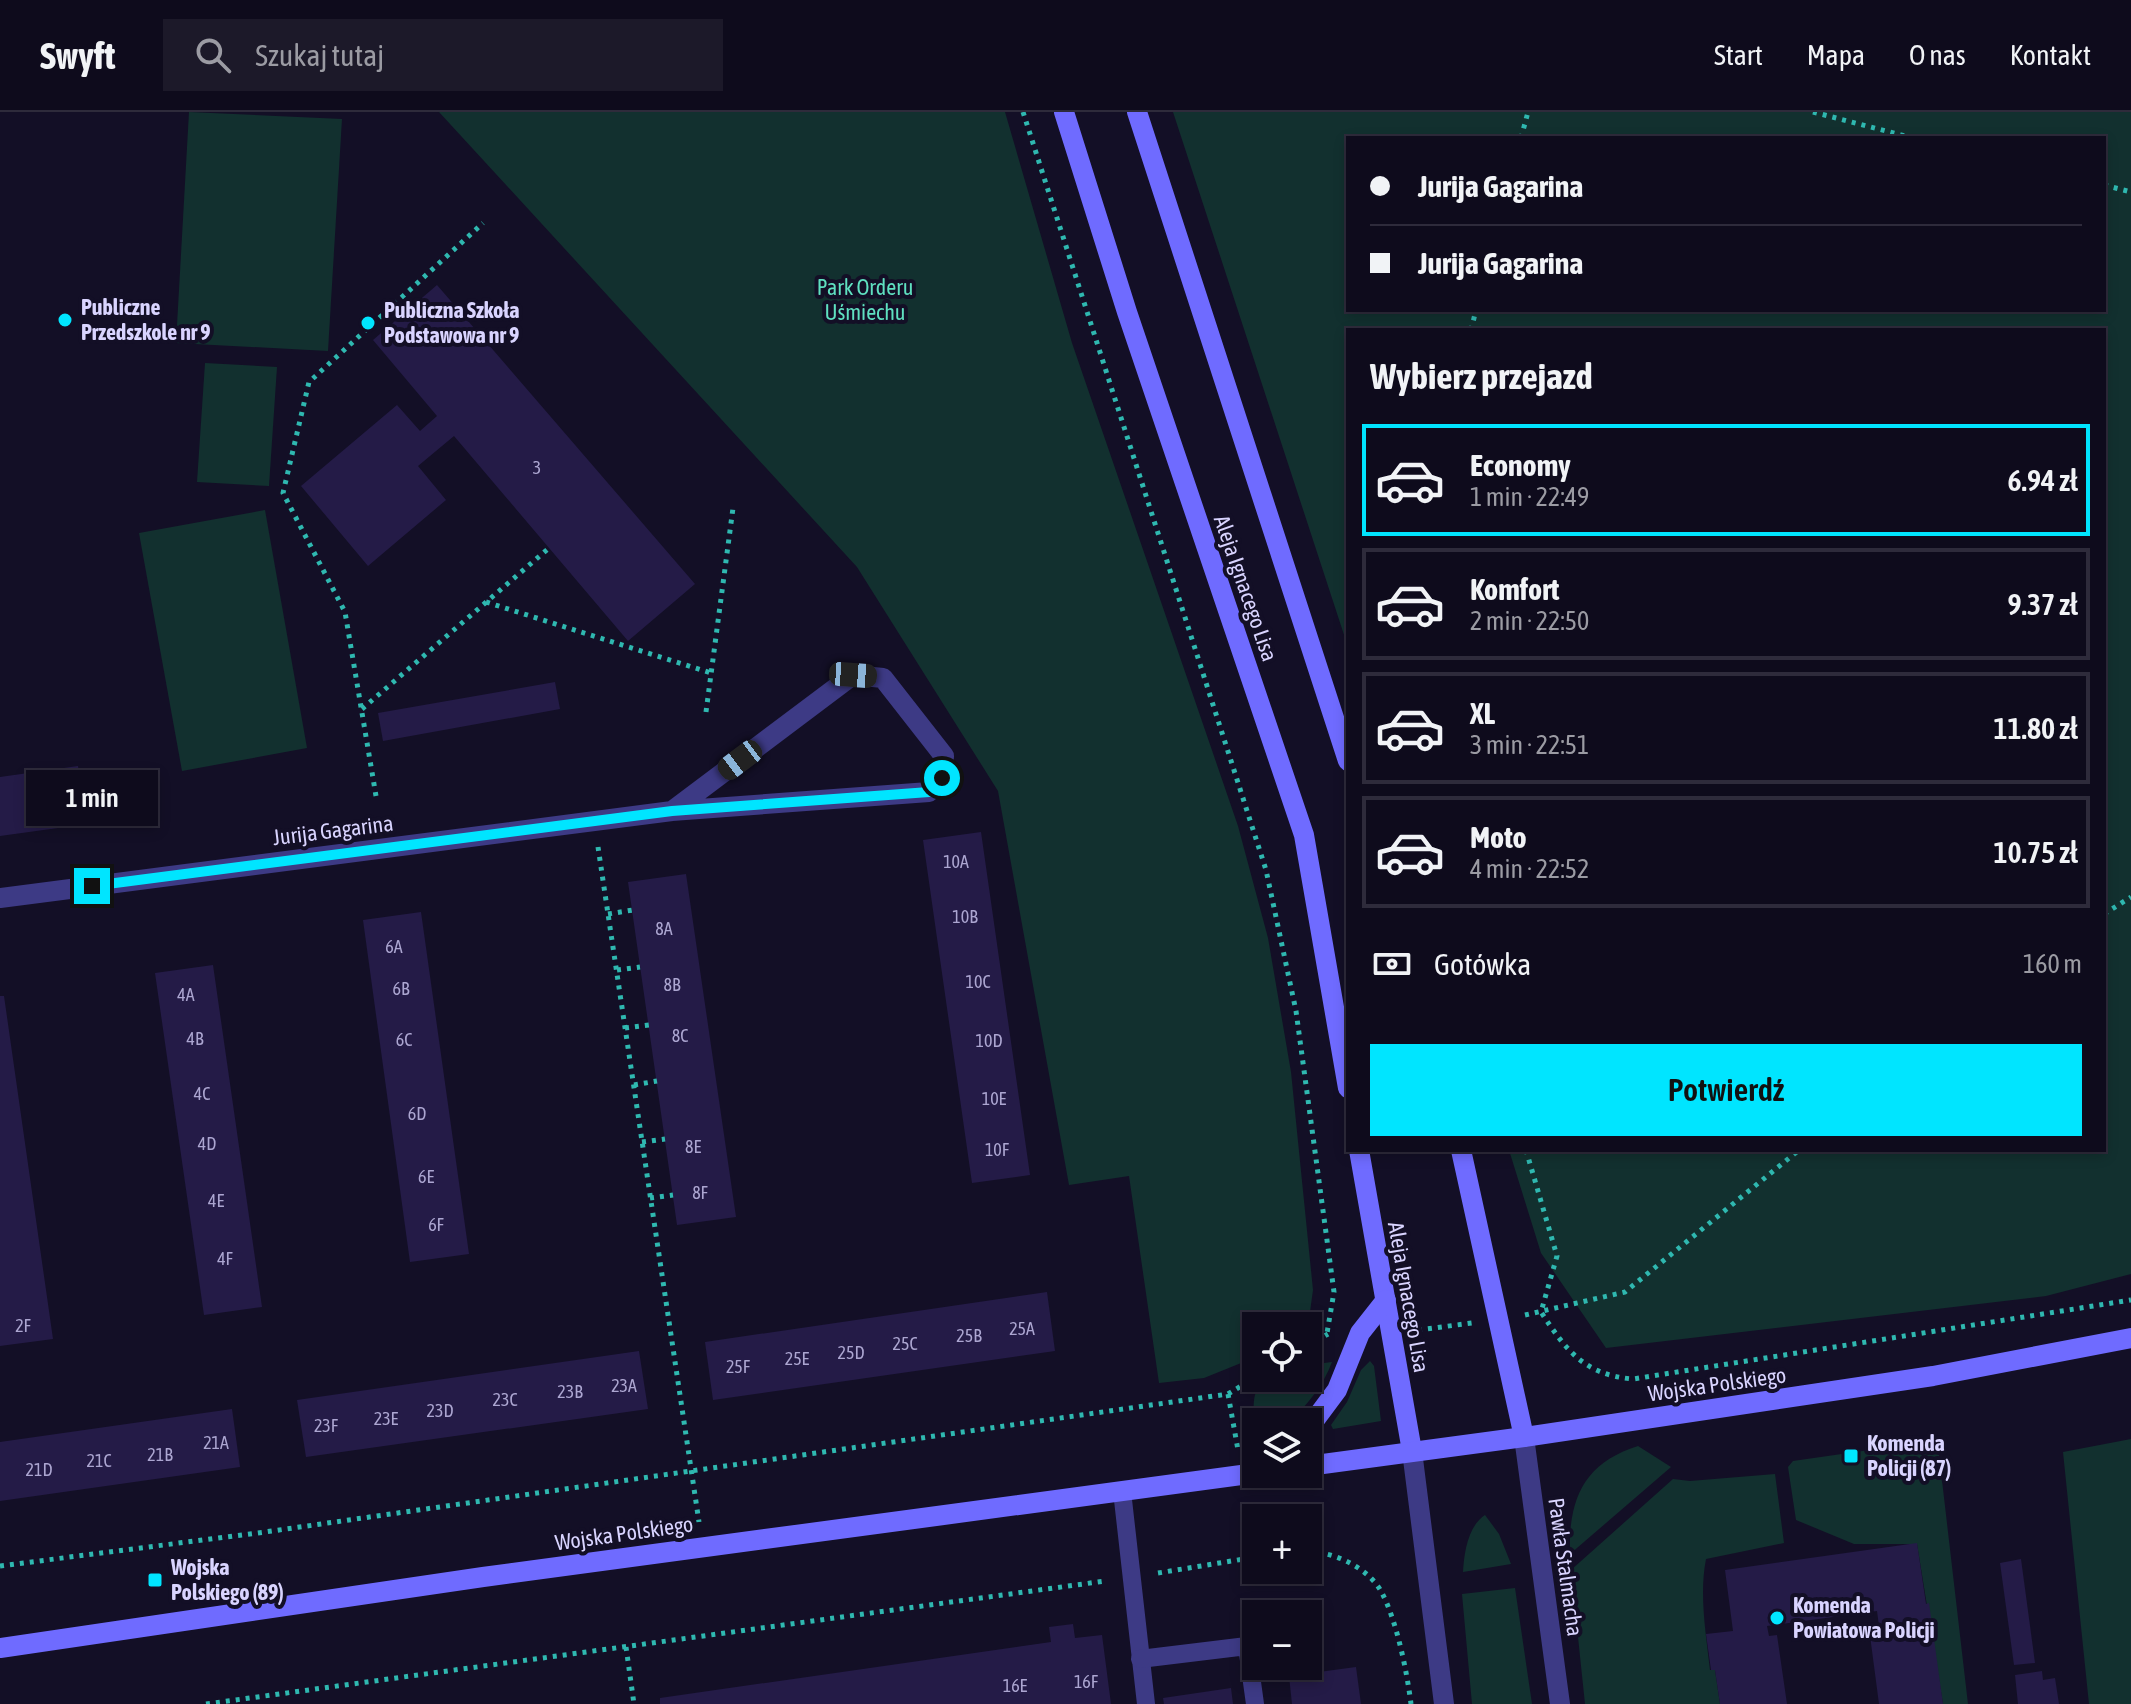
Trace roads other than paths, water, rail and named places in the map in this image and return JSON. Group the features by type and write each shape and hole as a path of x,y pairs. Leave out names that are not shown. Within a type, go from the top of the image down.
{"street":[{"name":"Aleja Ignacego Lisa","path":"1064,112 1127,312 1304,835 1346,1076"},
{"name":"Aleja Ignacego Lisa","path":"1137,112 1346,755"},
{"name":"Jurija Gagarina","path":"0,898 672,811 929,792 942,778 944,756 883,678 853,675 672,811"},
{"name":"Aleja Ignacego Lisa","path":"1359,1152 1412,1451"},
{"path":"1461,1152 1524,1437"},
{"path":"1322,1410 1337,1390 1360,1333 1386,1300"},
{"name":"Wojska Polskiego","path":"1322,1464 1933,1376 2131,1338"},
{"name":"Pawła Stalmacha","path":"1524,1437 1560,1704"},
{"path":"1412,1451 1444,1704"},
{"name":"Wojska Polskiego","path":"0,1648 498,1574 1242,1475"}],"lane":[{"path":"1122,1491 1146,1704"},
{"path":"1140,1659 1247,1646 1255,1704"}],"place":[{"name":"Publiczne Przedszkole nr 9","path":"65,320"},
{"name":"Publiczna Szkoła Podstawowa nr 9","path":"368,323"},
{"name":"Komenda Policji (87)","path":"1851,1456"},
{"name":"Wojska Polskiego (89)","path":"155,1580"},
{"name":"Komenda Powiatowa Policji","path":"1777,1618"}],"park label":[{"name":"Park Orderu Uśmiechu","path":"865,300"}]}
